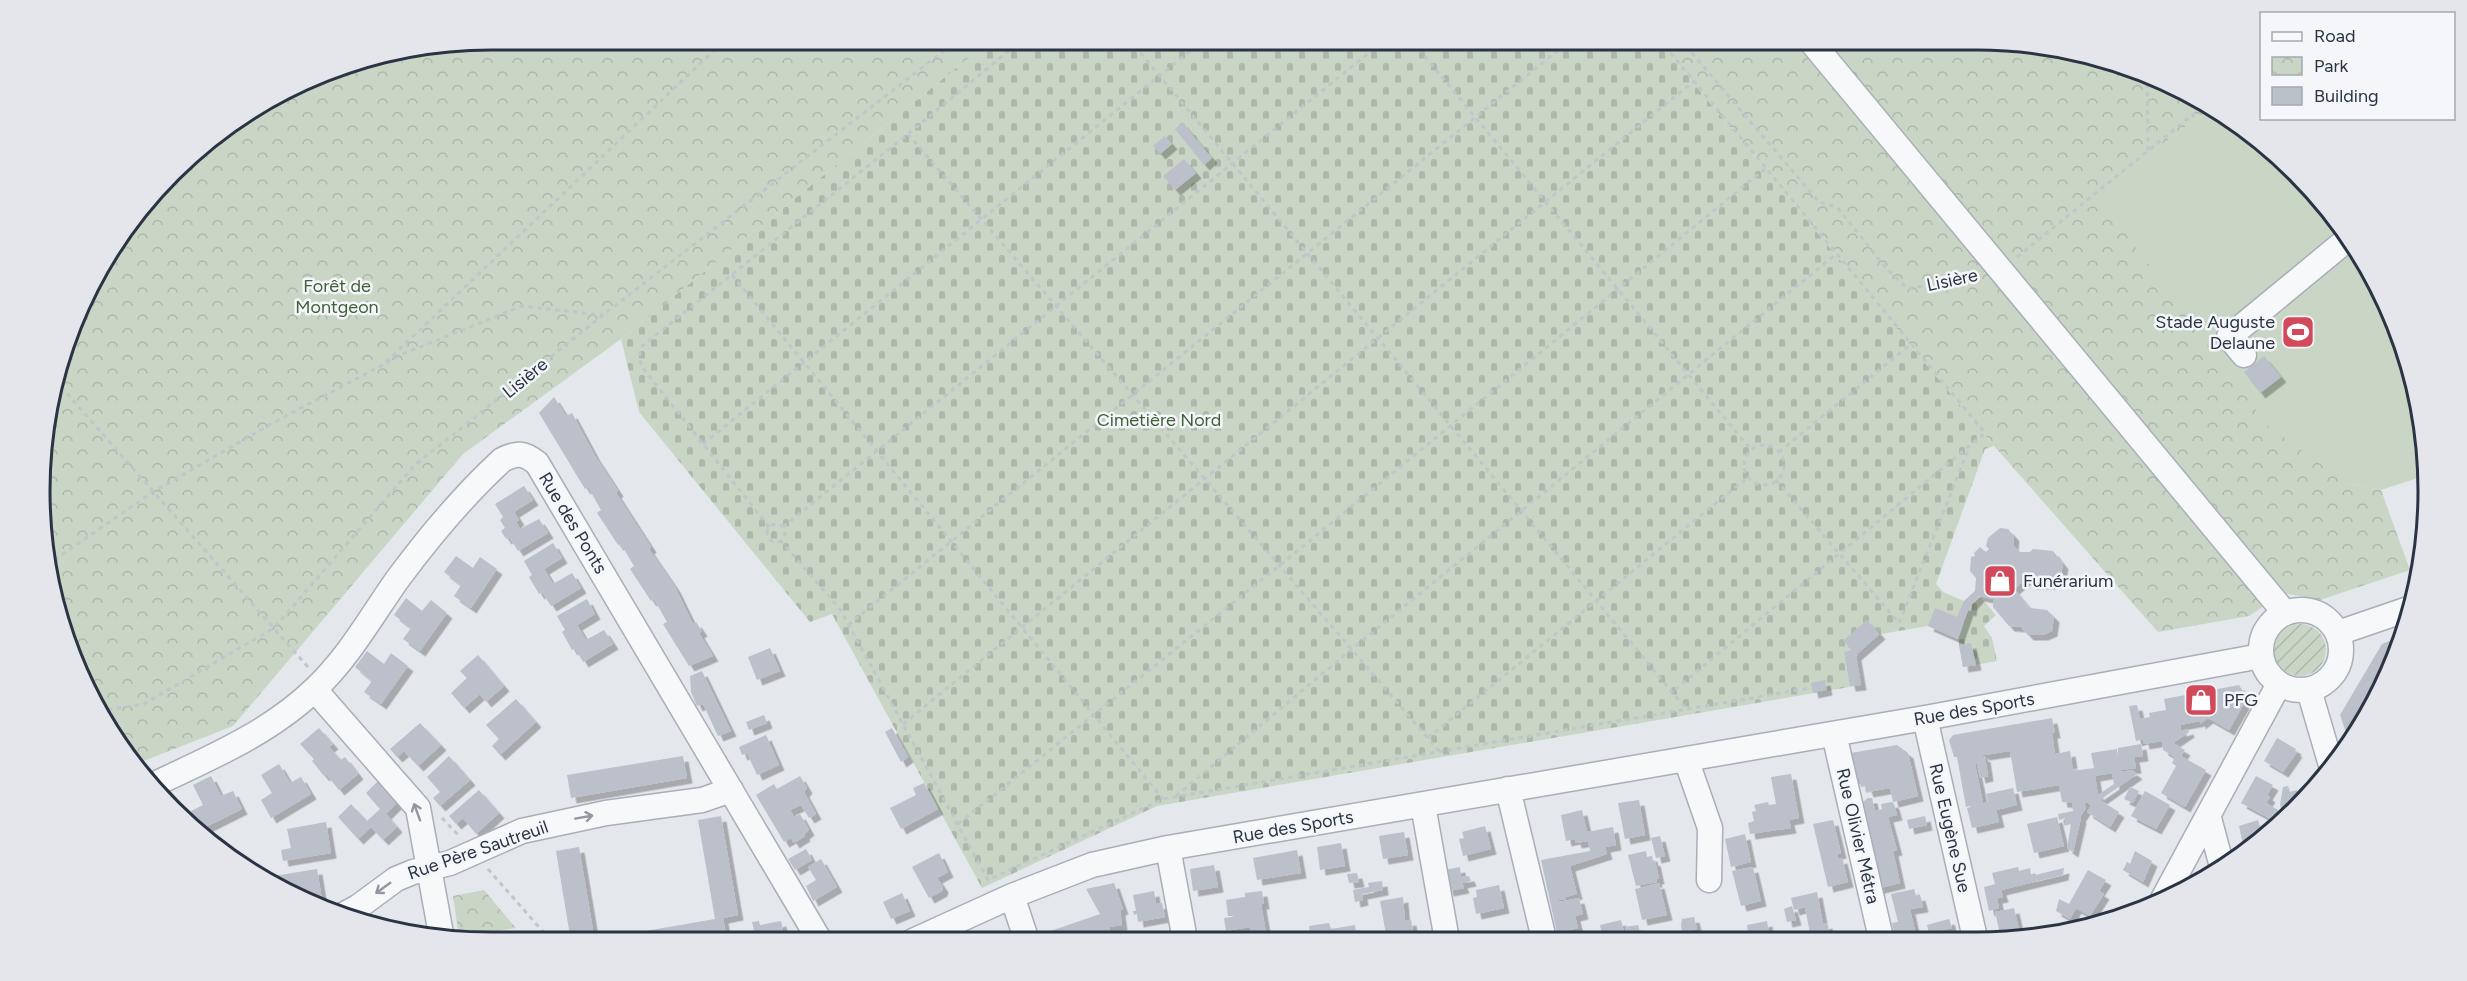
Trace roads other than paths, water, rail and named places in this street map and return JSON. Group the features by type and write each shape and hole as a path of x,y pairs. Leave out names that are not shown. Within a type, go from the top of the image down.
{"street":[{"path":"1818,50 2285,613"},
{"path":"2244,355 2229,337 2342,244"},
{"name":"Rue des Ponts","path":"160,782 259,733 318,686 358,639 398,580 444,521 502,460 514,454 525,454 537,463 815,932"},
{"path":"2297,610 2315,613 2331,623 2338,633 2342,654 2339,664 2328,681 2308,690 2288,688 2279,684 2265,667 2261,656 2261,646 2269,626 2285,613 2297,610"},
{"path":"2338,633 2400,611"},
{"name":"Rue des Sports","path":"933,932 1012,896 1092,866 1168,848 1834,734 2261,656"},
{"path":"2170,887 2209,818 2279,684"},
{"path":"318,686 418,807 440,929"},
{"path":"2308,690 2328,756"},
{"name":"Rue Eugène Sue","path":"1925,718 1974,932"},
{"name":"Rue Olivier Métra","path":"1834,734 1879,932"},
{"path":"1686,759 1710,828 1709,880"},
{"path":"1508,789 1542,932"},
{"name":"Rue Père Sautreuil","path":"354,909 396,879 413,872 450,863 522,831 606,813 702,800 731,790"},
{"path":"1423,805 1446,932"},
{"path":"2209,818 2220,858"},
{"path":"1168,848 1184,932"},
{"path":"1012,896 1024,932"}],"place":[{"name":"Stade Auguste Delaune","path":"2298,332"},
{"name":"Funérarium","path":"2000,581"},
{"name":"PFG","path":"2201,700"}],"park label":[{"name":"Forêt de Montgeon","path":"337,296"},
{"name":"Cimetière Nord","path":"1159,420"}]}
